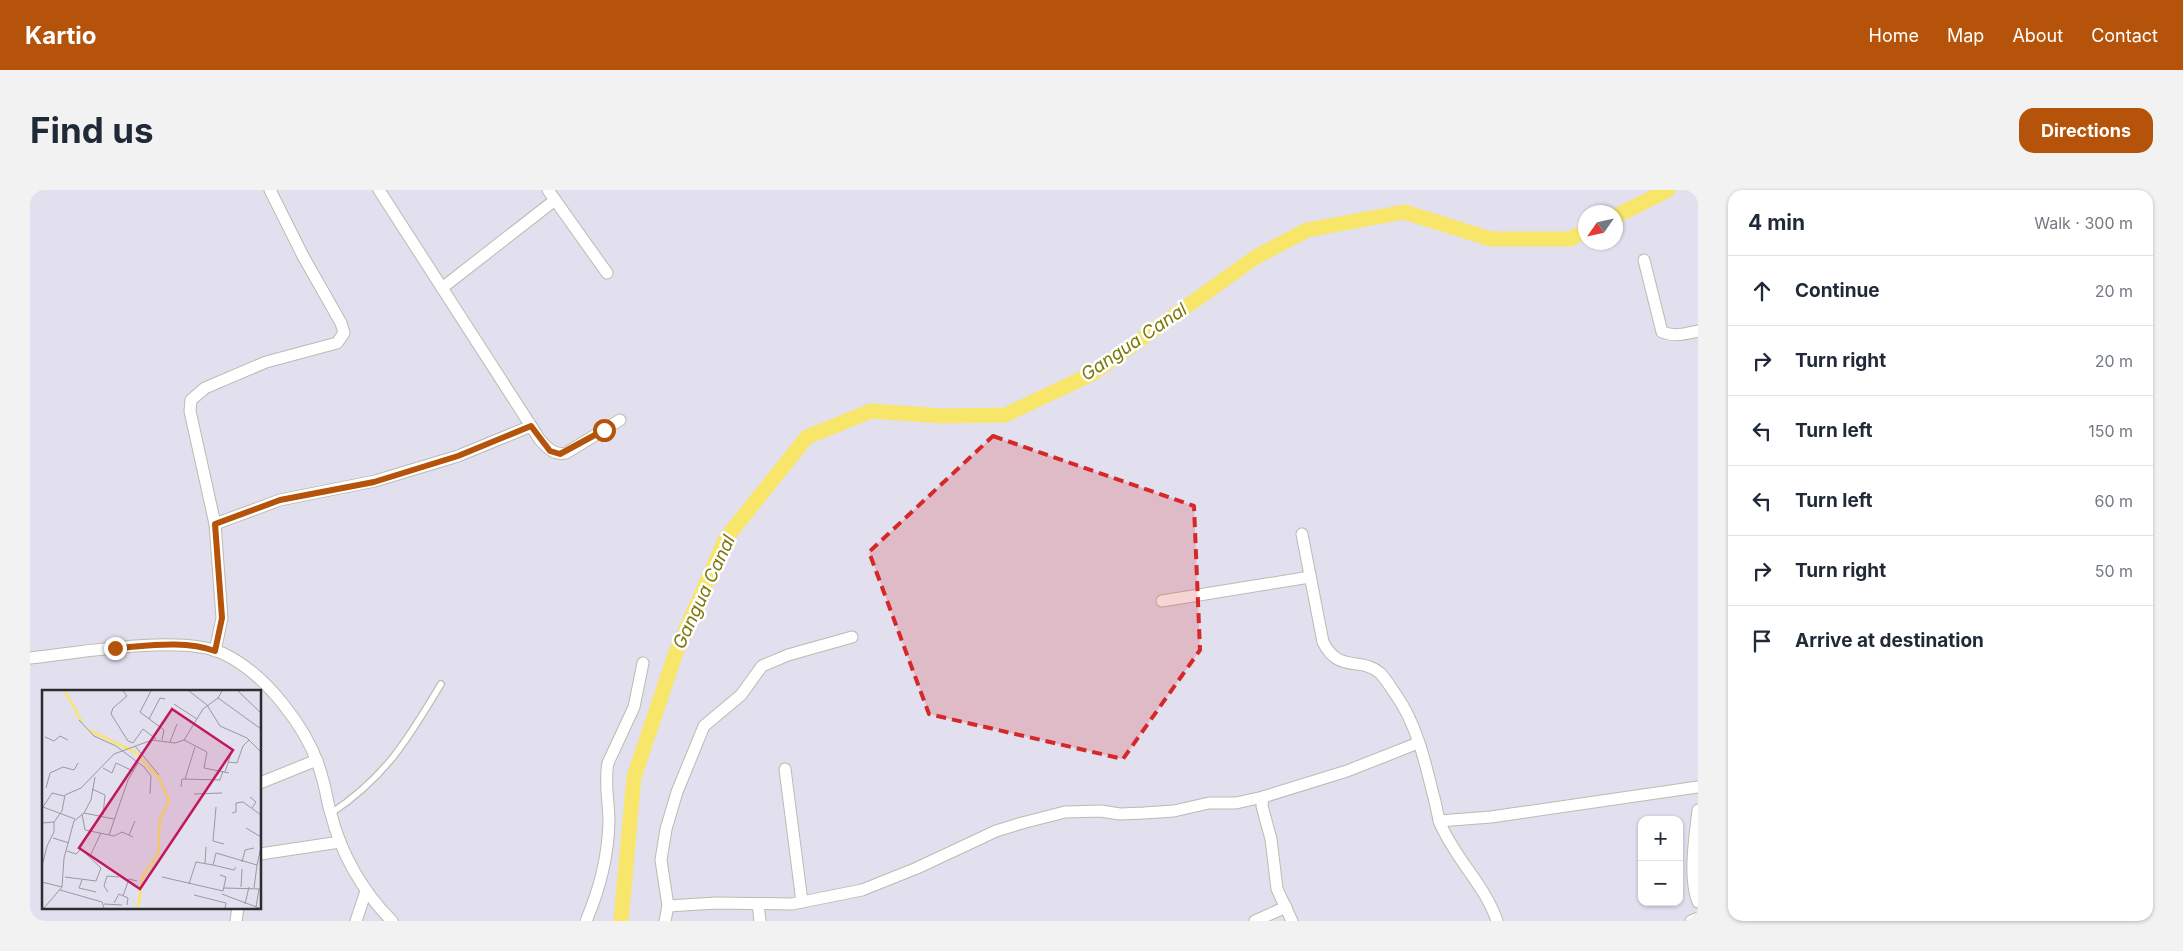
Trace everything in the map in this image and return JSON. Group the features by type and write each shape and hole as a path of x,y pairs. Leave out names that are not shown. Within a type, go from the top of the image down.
{"street":[{"path":"215,651 222,618 215,524 190,411 191,400 205,388 266,362 337,343 344,334 341,323 303,256 270,190"},
{"path":"379,190 531,426 550,451 560,454 620,420"},
{"path":"548,190 607,273"},
{"path":"442,288 555,200"},
{"path":"1644,260 1662,332 1670,335 1680,335 1698,330"},
{"path":"215,524 280,500 374,482 458,456 531,426"},
{"path":"1302,534 1323,642 1327,650 1336,660 1379,672 1397,696 1418,743 1440,821 1454,851 1493,908 1497,921"},
{"path":"1162,601 1310,577"},
{"path":"665,921 668,906 661,860 666,829 677,792 704,726 741,695 762,666 788,655 852,637"},
{"path":"30,658 115,648 166,645 205,647 246,668 270,689 292,715 317,760 330,814 340,842 366,891 375,904 392,921"},
{"path":"586,921 598,888 607,843 609,824 606,772 608,763 634,707 643,663"},
{"path":"668,906 716,903 802,902 862,890 917,868 996,831 1065,812 1101,811 1120,814 1144,814 1174,811 1209,803 1236,802 1263,797 1347,771 1418,743"},
{"path":"261,783 317,760"},
{"path":"785,769 802,902"},
{"path":"1440,821 1491,817 1698,787"},
{"path":"1263,797 1262,806 1271,839 1277,889 1292,921"},
{"path":"1698,810 1694,853 1694,877 1698,902"},
{"path":"261,854 340,842"},
{"path":"356,921 366,891"},
{"path":"758,904 760,921"},
{"path":"1255,921 1286,907"},
{"path":"236,921 238,908"},
{"path":"1691,921 1698,918"}],"lane":[{"path":"330,814 367,787 396,755 441,684"}],"highlighted area":[{"path":"993,436 1194,506 1200,650 1123,759 929,714 869,552"}],"waterway":[{"name":"Gangua Canal","path":"1623,212 1668,190"},
{"name":"Gangua Canal","path":"621,921 634,777 676,652 726,538 807,437 871,411 942,416 1005,415 1092,374 1256,257 1307,230 1404,212 1491,239 1570,239 1578,235"}],"route":[{"path":"115,648 166,645 205,647 215,651 222,618 215,524 280,500 374,482 458,456 531,426 550,451 560,454 566,453 604,430"}]}
